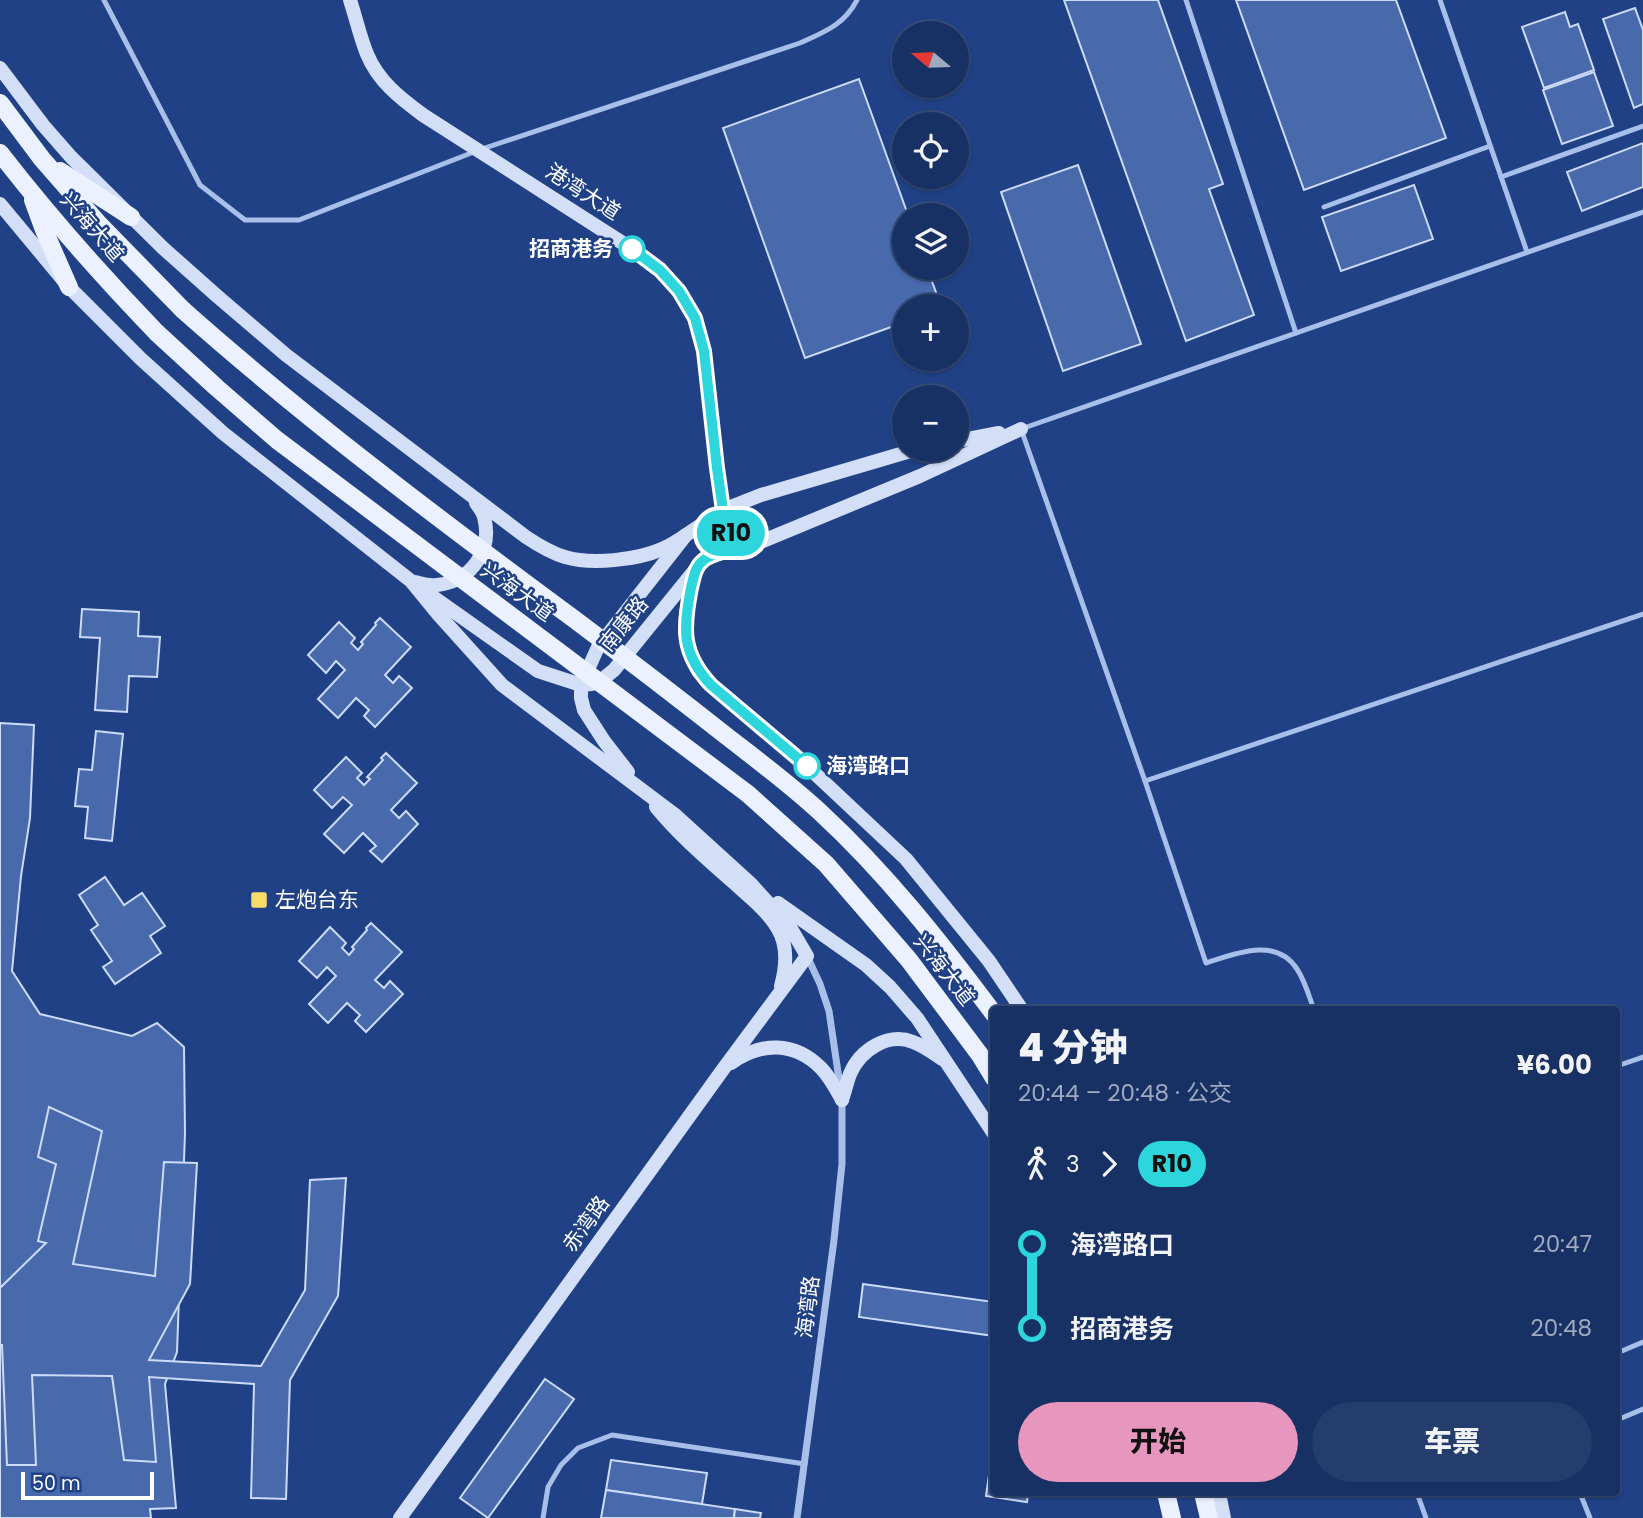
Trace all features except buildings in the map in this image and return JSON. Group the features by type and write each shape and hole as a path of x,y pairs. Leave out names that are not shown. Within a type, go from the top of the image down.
{"main road":[{"name":"兴海大道","path":"0,103 42,159 98,223 183,310 246,365 400,489 648,674 821,813 884,876 948,951 990,1008"},
{"name":"兴海大道","path":"0,153 117,292 216,388 276,440 748,794 826,864 909,960 990,1071"},
{"path":"42,159 131,217"},
{"path":"30,190 69,287"},
{"path":"1167,1496 1172,1518"},
{"path":"1204,1496 1209,1518"}],"street":[{"name":"港湾大道","path":"350,0 367,53 375,71 386,84 423,115 632,249 660,270 679,291 695,318 704,351 723,510 736,547"},
{"name":"兴海大道","path":"0,68 71,157 216,296 286,355 526,537 544,549 589,562 638,556 663,549 686,535"},
{"path":"0,204 69,287 141,359 223,433 411,581 538,671 581,685 584,710 639,786 674,829 762,909 778,930 786,968 776,997"},
{"name":"南康路","path":"892,456 761,495 723,510 686,535 598,648 581,685 592,684 614,670 706,558 736,547 758,543 907,481 1021,429"},
{"path":"969,439 1021,429"},
{"path":"411,581 435,586 459,580 477,563 486,540 484,515 471,495"},
{"name":"兴海大道","path":"695,570 685,632 698,671 711,685 793,753 906,859 989,961 1019,1006"},
{"path":"411,581 502,685 639,786 751,884 790,927 807,956"},
{"path":"751,884 866,965 890,987 917,1018 990,1128"},
{"name":"赤湾路","path":"400,1518 807,956"},
{"name":"海湾路","path":"797,1518 841,1176 842,1100 829,1011 807,956"},
{"path":"842,1100 851,1072 859,1058 881,1043 896,1039 911,1041 950,1065"},
{"path":"724,1068 738,1058 763,1047 787,1048 822,1068 842,1100"},
{"path":"1220,1496 1224,1518"}],"lane":[{"path":"104,0 200,185 245,220 299,220 479,150 800,43 830,30 850,12 857,0"},
{"path":"1186,0 1296,334"},
{"path":"1440,0 1527,252"},
{"path":"1501,177 1643,126"},
{"path":"1324,208 1490,146"},
{"path":"1312,1006 1296,967 1281,954 1260,949 1247,950 1206,963 1021,429 1643,212"},
{"path":"1145,781 1643,614"},
{"path":"1620,1065 1643,1057"},
{"path":"1620,1352 1643,1342"},
{"path":"1620,1419 1643,1409"},
{"path":"543,1518 548,1487 561,1465 578,1448 612,1435 804,1464"},
{"path":"1418,1496 1426,1518"},
{"path":"1581,1496 1590,1518"}],"bus line":[{"name":"R10","path":"632,249 660,270 679,291 695,318 704,351 723,510 736,547 706,558 695,570 686,614 685,632 690,653 698,671 711,685 807,766"}],"place":[{"name":"招商港务","path":"632,249"},
{"name":"海湾路口","path":"807,766"},
{"name":"左炮台东","path":"259,900"}]}
